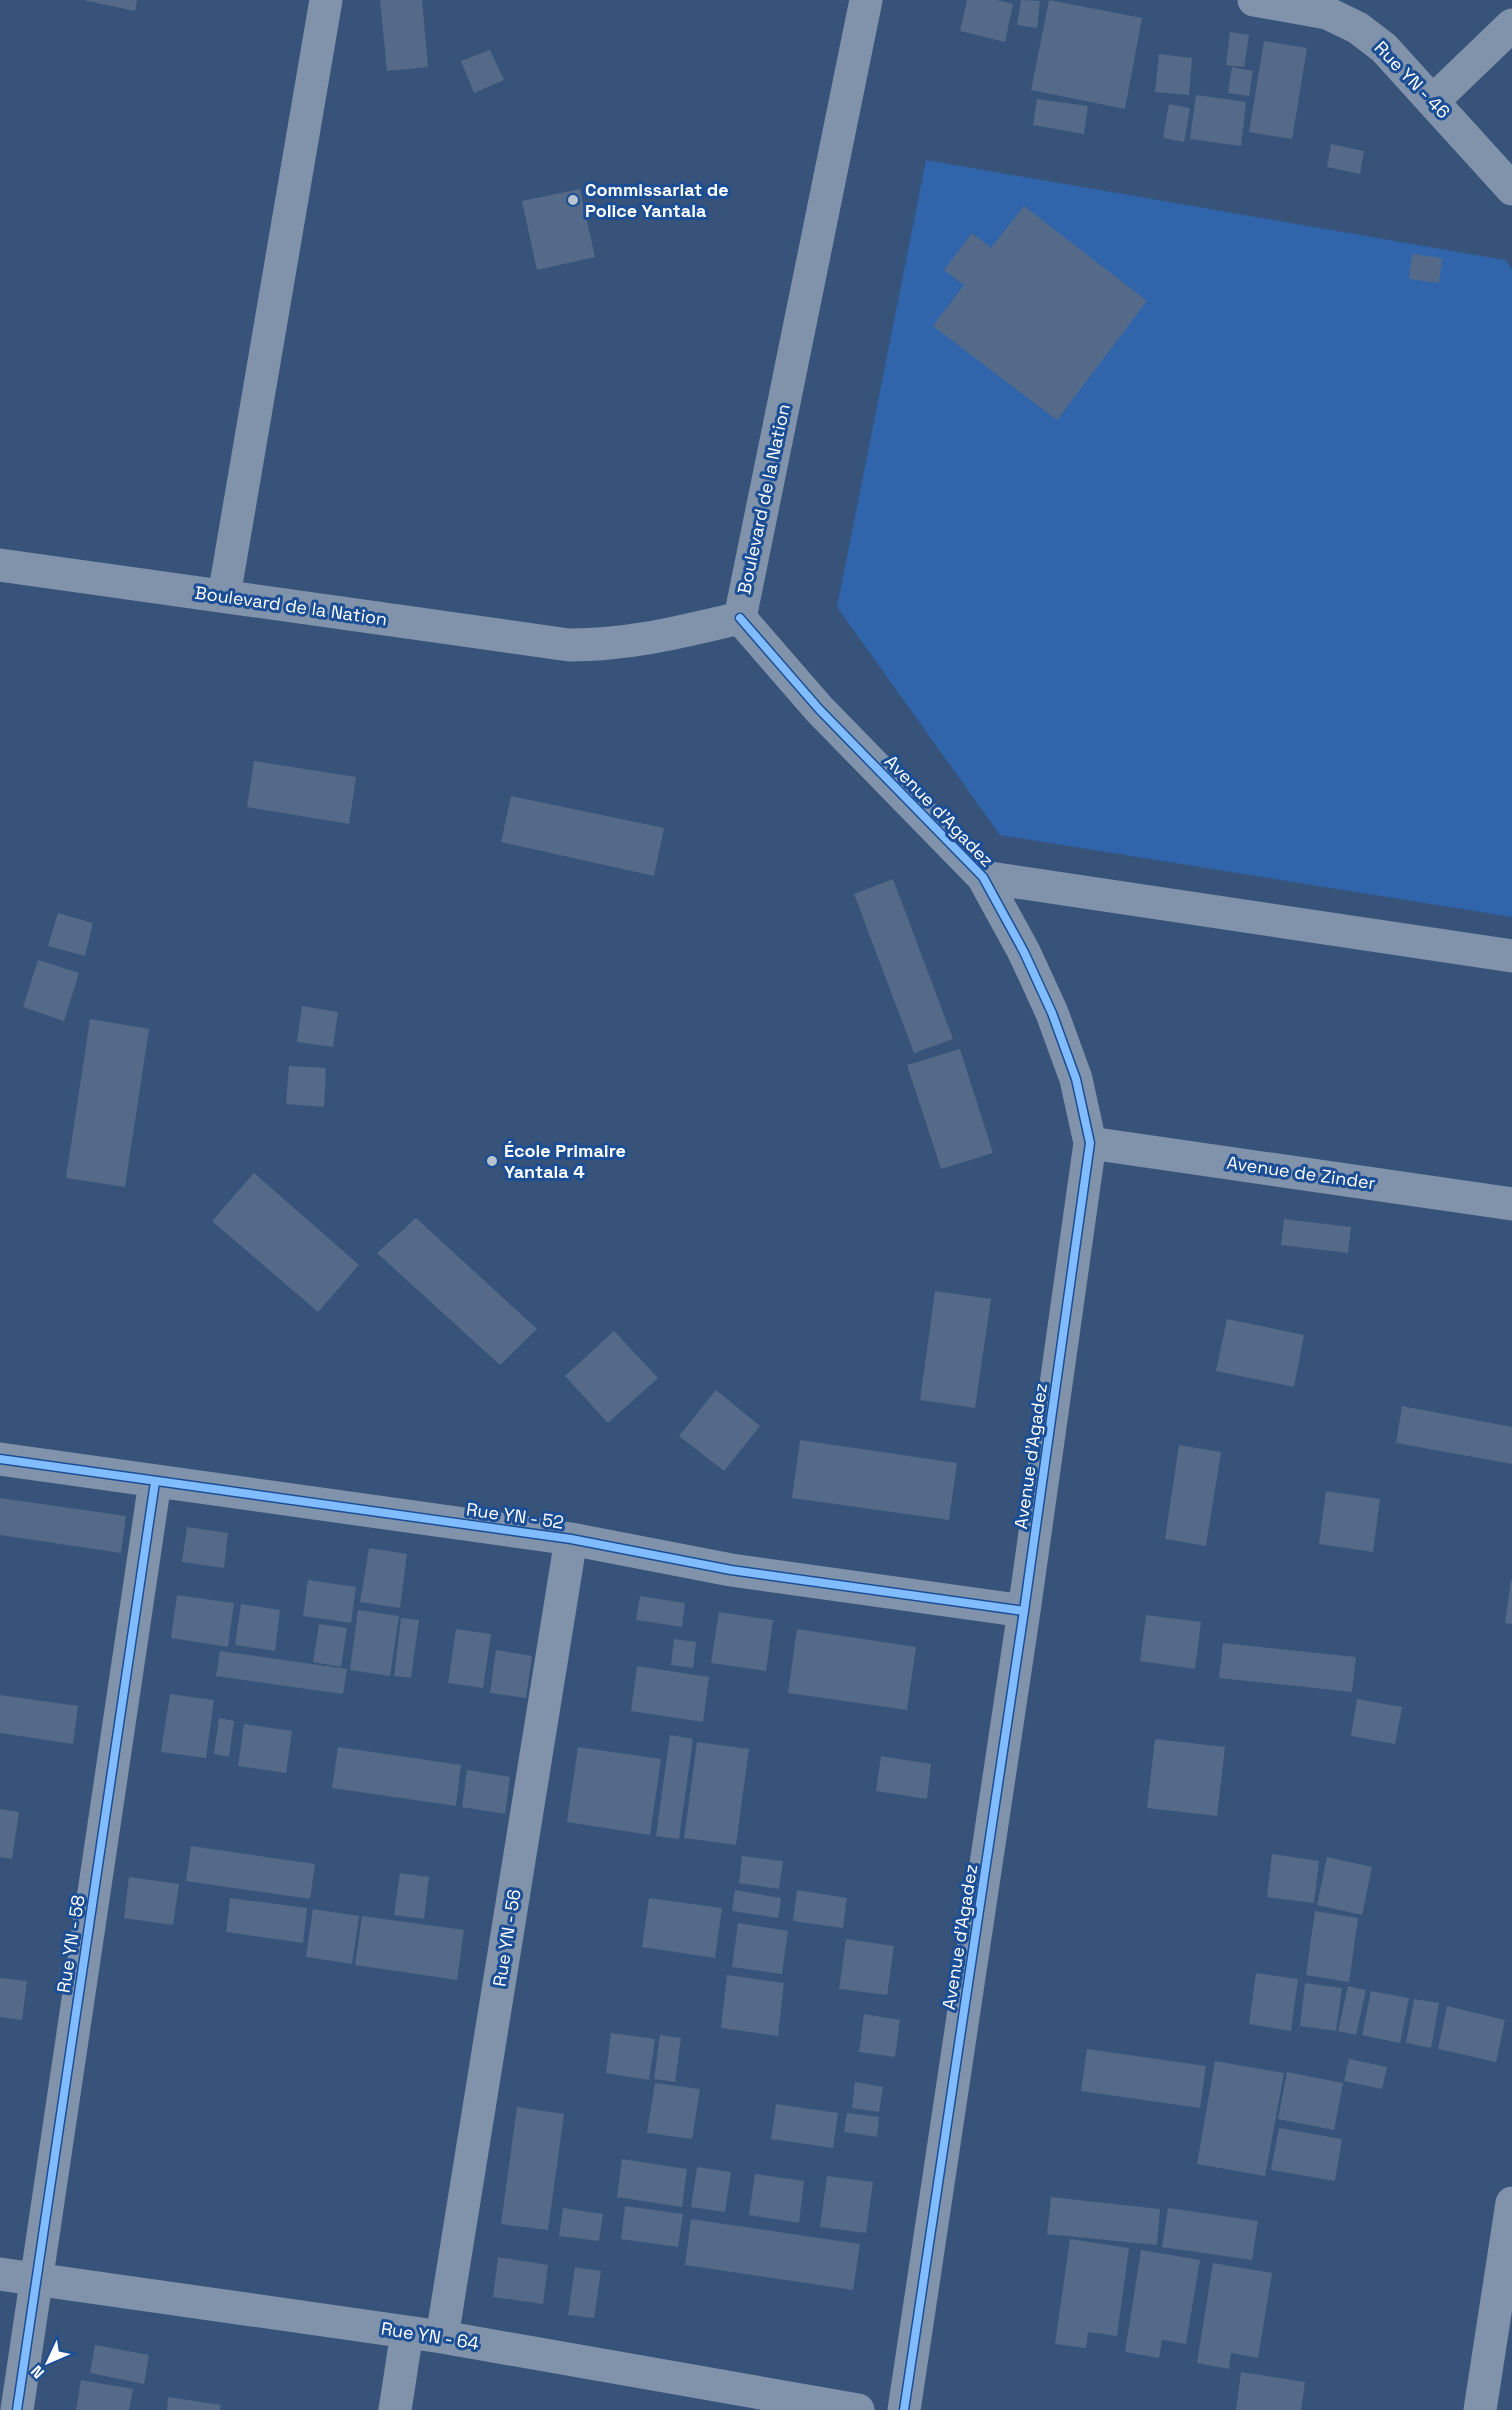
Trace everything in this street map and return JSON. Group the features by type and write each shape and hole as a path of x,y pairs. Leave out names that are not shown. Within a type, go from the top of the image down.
{"street":[{"path":"224,597 326,0"},
{"name":"Boulevard de la Nation","path":"0,565 569,645 606,645 648,639 740,618 866,0"},
{"name":"Rue YN - 46","path":"1254,0 1327,13 1358,28 1384,48 1512,189"},
{"path":"1433,101 1512,25"},
{"name":"Avenue d'Agadez","path":"740,618 819,709 983,877 1024,952 1052,1013 1076,1079 1090,1143 1024,1611 904,2410"},
{"path":"983,877 1512,956"},
{"name":"Avenue de Zinder","path":"1090,1143 1512,1204"},
{"name":"Rue YN - 52","path":"0,1459 571,1539 731,1570 1024,1611"},
{"name":"Rue YN - 58","path":"17,2410 155,1482"},
{"name":"Rue YN - 56","path":"442,2337 571,1539"},
{"path":"1480,2410 1512,2203"},
{"name":"Rue YN - 64","path":"0,2274 442,2337 858,2410"},
{"path":"395,2410 407,2332"}],"shaded area":[{"path":"926,160 1505,260 1512,269 1512,917 1000,835 837,607"}],"building":[{"path":"83,0 137,0 135,11"},
{"path":"380,0 422,0 428,67 387,71"},
{"path":"967,0 996,0 1013,4 1005,42 960,31"},
{"path":"1021,0 1040,1 1037,28 1017,25"},
{"path":"1049,0 1142,18 1125,109 1031,90"},
{"path":"1230,32 1249,35 1244,67 1226,65"},
{"path":"1264,41 1307,48 1292,139 1249,132"},
{"path":"490,50 504,80 474,93 461,61"},
{"path":"1159,54 1192,58 1189,95 1155,92"},
{"path":"1232,67 1253,71 1249,96 1228,93"},
{"path":"1196,95 1246,102 1241,146 1190,139"},
{"path":"1037,99 1088,106 1084,134 1033,125"},
{"path":"1169,104 1190,108 1184,142 1163,138"},
{"path":"1331,144 1364,151 1360,174 1327,167"},
{"path":"580,189 595,257 537,270 522,201"},
{"path":"1024,206 1147,301 1057,420 933,326 964,285 944,270 972,233 991,248"},
{"path":"1412,254 1442,258 1439,283 1409,279"},
{"path":"254,761 356,777 349,824 247,807"},
{"path":"511,796 664,828 654,876 501,842"},
{"path":"893,879 953,1039 914,1053 854,894"},
{"path":"58,913 93,923 85,956 48,946"},
{"path":"38,960 79,973 64,1021 23,1007"},
{"path":"302,1006 338,1012 333,1047 297,1042"},
{"path":"90,1019 149,1029 125,1187 66,1178"},
{"path":"960,1049 993,1153 941,1169 907,1065"},
{"path":"289,1066 326,1068 324,1107 286,1104"},
{"path":"254,1173 359,1265 318,1312 212,1221"},
{"path":"416,1218 537,1329 500,1365 377,1253"},
{"path":"1284,1219 1351,1227 1348,1253 1281,1245"},
{"path":"935,1291 991,1299 975,1408 920,1400"},
{"path":"1227,1319 1304,1335 1294,1387 1216,1371"},
{"path":"614,1331 658,1378 608,1423 565,1376"},
{"path":"716,1390 760,1426 724,1471 679,1436"},
{"path":"1402,1406 1512,1427 1512,1464 1396,1443"},
{"path":"800,1440 957,1463 949,1520 792,1498"},
{"path":"1179,1445 1221,1452 1206,1546 1165,1539"},
{"path":"1326,1491 1380,1499 1373,1552 1319,1544"},
{"path":"0,1498 126,1516 121,1553 0,1535"},
{"path":"187,1527 228,1533 224,1568 182,1562"},
{"path":"369,1548 407,1554 400,1608 360,1602"},
{"path":"308,1580 356,1587 351,1623 303,1616"},
{"path":"1512,1580 1512,1624 1505,1623"},
{"path":"177,1595 234,1603 228,1647 171,1638"},
{"path":"640,1596 685,1603 682,1627 636,1620"},
{"path":"241,1604 280,1610 275,1651 235,1645"},
{"path":"358,1610 399,1616 390,1676 350,1670"},
{"path":"719,1612 773,1620 766,1671 711,1663"},
{"path":"1146,1615 1201,1622 1195,1669 1140,1661"},
{"path":"401,1618 419,1620 411,1678 394,1676"},
{"path":"319,1624 347,1628 341,1667 313,1662"},
{"path":"456,1629 491,1634 483,1688 448,1683"},
{"path":"797,1629 916,1647 907,1710 788,1693"},
{"path":"674,1639 696,1642 693,1668 671,1665"},
{"path":"1223,1643 1356,1657 1352,1692 1219,1678"},
{"path":"496,1650 532,1656 526,1698 490,1693"},
{"path":"220,1651 347,1669 343,1694 216,1676"},
{"path":"637,1666 709,1677 703,1722 631,1711"},
{"path":"170,1694 214,1700 206,1758 161,1752"},
{"path":"0,1695 78,1706 73,1744 0,1733"},
{"path":"1357,1699 1402,1707 1395,1744 1351,1736"},
{"path":"219,1718 234,1721 229,1757 214,1754"},
{"path":"244,1724 292,1731 286,1773 238,1766"},
{"path":"670,1735 693,1739 679,1839 656,1836"},
{"path":"1155,1739 1225,1747 1217,1816 1147,1808"},
{"path":"697,1742 749,1749 736,1845 684,1838"},
{"path":"338,1747 461,1765 456,1806 332,1788"},
{"path":"578,1747 661,1759 650,1835 567,1822"},
{"path":"881,1756 931,1764 927,1799 876,1791"},
{"path":"467,1770 510,1777 505,1814 462,1807"},
{"path":"0,1809 19,1812 12,1859 0,1857"},
{"path":"191,1846 315,1864 310,1899 186,1881"},
{"path":"1272,1854 1319,1861 1314,1903 1267,1897"},
{"path":"742,1856 783,1861 779,1889 739,1883"},
{"path":"1327,1857 1372,1867 1362,1915 1317,1905"},
{"path":"400,1873 429,1877 424,1919 394,1915"},
{"path":"129,1877 179,1884 173,1925 124,1918"},
{"path":"735,1890 781,1898 778,1918 732,1911"},
{"path":"797,1890 847,1898 843,1928 793,1921"},
{"path":"230,1898 307,1908 303,1943 226,1932"},
{"path":"649,1898 722,1908 715,1958 642,1947"},
{"path":"313,1909 359,1916 352,1964 306,1957"},
{"path":"1315,1911 1358,1918 1349,1982 1306,1975"},
{"path":"362,1916 464,1930 457,1980 355,1965"},
{"path":"738,1923 788,1931 782,1974 732,1967"},
{"path":"846,1939 894,1946 887,1995 839,1989"},
{"path":"1256,1973 1298,1979 1291,2031 1249,2024"},
{"path":"727,1975 784,1983 778,2036 721,2028"},
{"path":"0,1978 27,1981 22,2020 0,2017"},
{"path":"1305,1983 1342,1988 1336,2031 1300,2026"},
{"path":"1348,1986 1366,1990 1356,2035 1338,2031"},
{"path":"1371,1991 1409,1998 1400,2043 1362,2035"},
{"path":"1414,1999 1439,2003 1431,2048 1406,2043"},
{"path":"1447,2006 1505,2020 1496,2062 1438,2049"},
{"path":"864,2014 900,2020 895,2057 859,2052"},
{"path":"611,2033 655,2039 649,2080 606,2073"},
{"path":"660,2035 681,2038 675,2082 654,2079"},
{"path":"1087,2049 1206,2066 1200,2108 1081,2091"},
{"path":"1349,2059 1387,2067 1382,2089 1344,2081"},
{"path":"1215,2061 1284,2073 1265,2176 1197,2164"},
{"path":"1287,2072 1343,2083 1334,2130 1278,2119"},
{"path":"855,2082 883,2087 879,2112 852,2108"},
{"path":"655,2083 700,2089 692,2139 647,2133"},
{"path":"776,2104 838,2113 833,2148 771,2139"},
{"path":"517,2107 564,2114 548,2230 501,2224"},
{"path":"847,2113 879,2117 877,2137 844,2132"},
{"path":"1279,2128 1342,2139 1335,2181 1271,2170"},
{"path":"622,2159 687,2169 682,2207 617,2197"},
{"path":"697,2167 731,2172 725,2212 691,2207"},
{"path":"755,2174 804,2181 799,2223 749,2215"},
{"path":"827,2176 873,2182 866,2233 820,2227"},
{"path":"1051,2197 1160,2209 1157,2245 1047,2234"},
{"path":"625,2206 683,2214 678,2247 621,2239"},
{"path":"563,2208 603,2214 599,2241 559,2236"},
{"path":"1168,2208 1258,2221 1252,2260 1162,2247"},
{"path":"691,2219 860,2244 853,2290 685,2265"},
{"path":"1070,2239 1129,2248 1117,2336 1088,2332 1086,2348 1055,2344"},
{"path":"1141,2250 1200,2260 1186,2344 1162,2340 1159,2358 1125,2352"},
{"path":"498,2257 548,2265 543,2304 493,2297"},
{"path":"1213,2263 1272,2273 1258,2358 1231,2353 1229,2369 1197,2363"},
{"path":"575,2267 601,2271 594,2318 568,2315"},
{"path":"95,2345 149,2355 144,2384 90,2373"},
{"path":"1241,2372 1305,2382 1301,2410 1236,2410"},
{"path":"81,2380 133,2389 129,2410 76,2410"},
{"path":"168,2397 221,2405 220,2410 167,2410"}],"cycle path":[{"path":"740,618 819,709 983,877 1024,952 1052,1013 1076,1079 1090,1143 1024,1611 904,2410"},
{"path":"0,1459 571,1539 731,1570 1024,1611"},
{"path":"17,2410 155,1482"}],"place":[{"name":"Commissariat de Police Yantala","path":"573,200"},
{"name":"École Primaire Yantala 4","path":"492,1161"}]}
